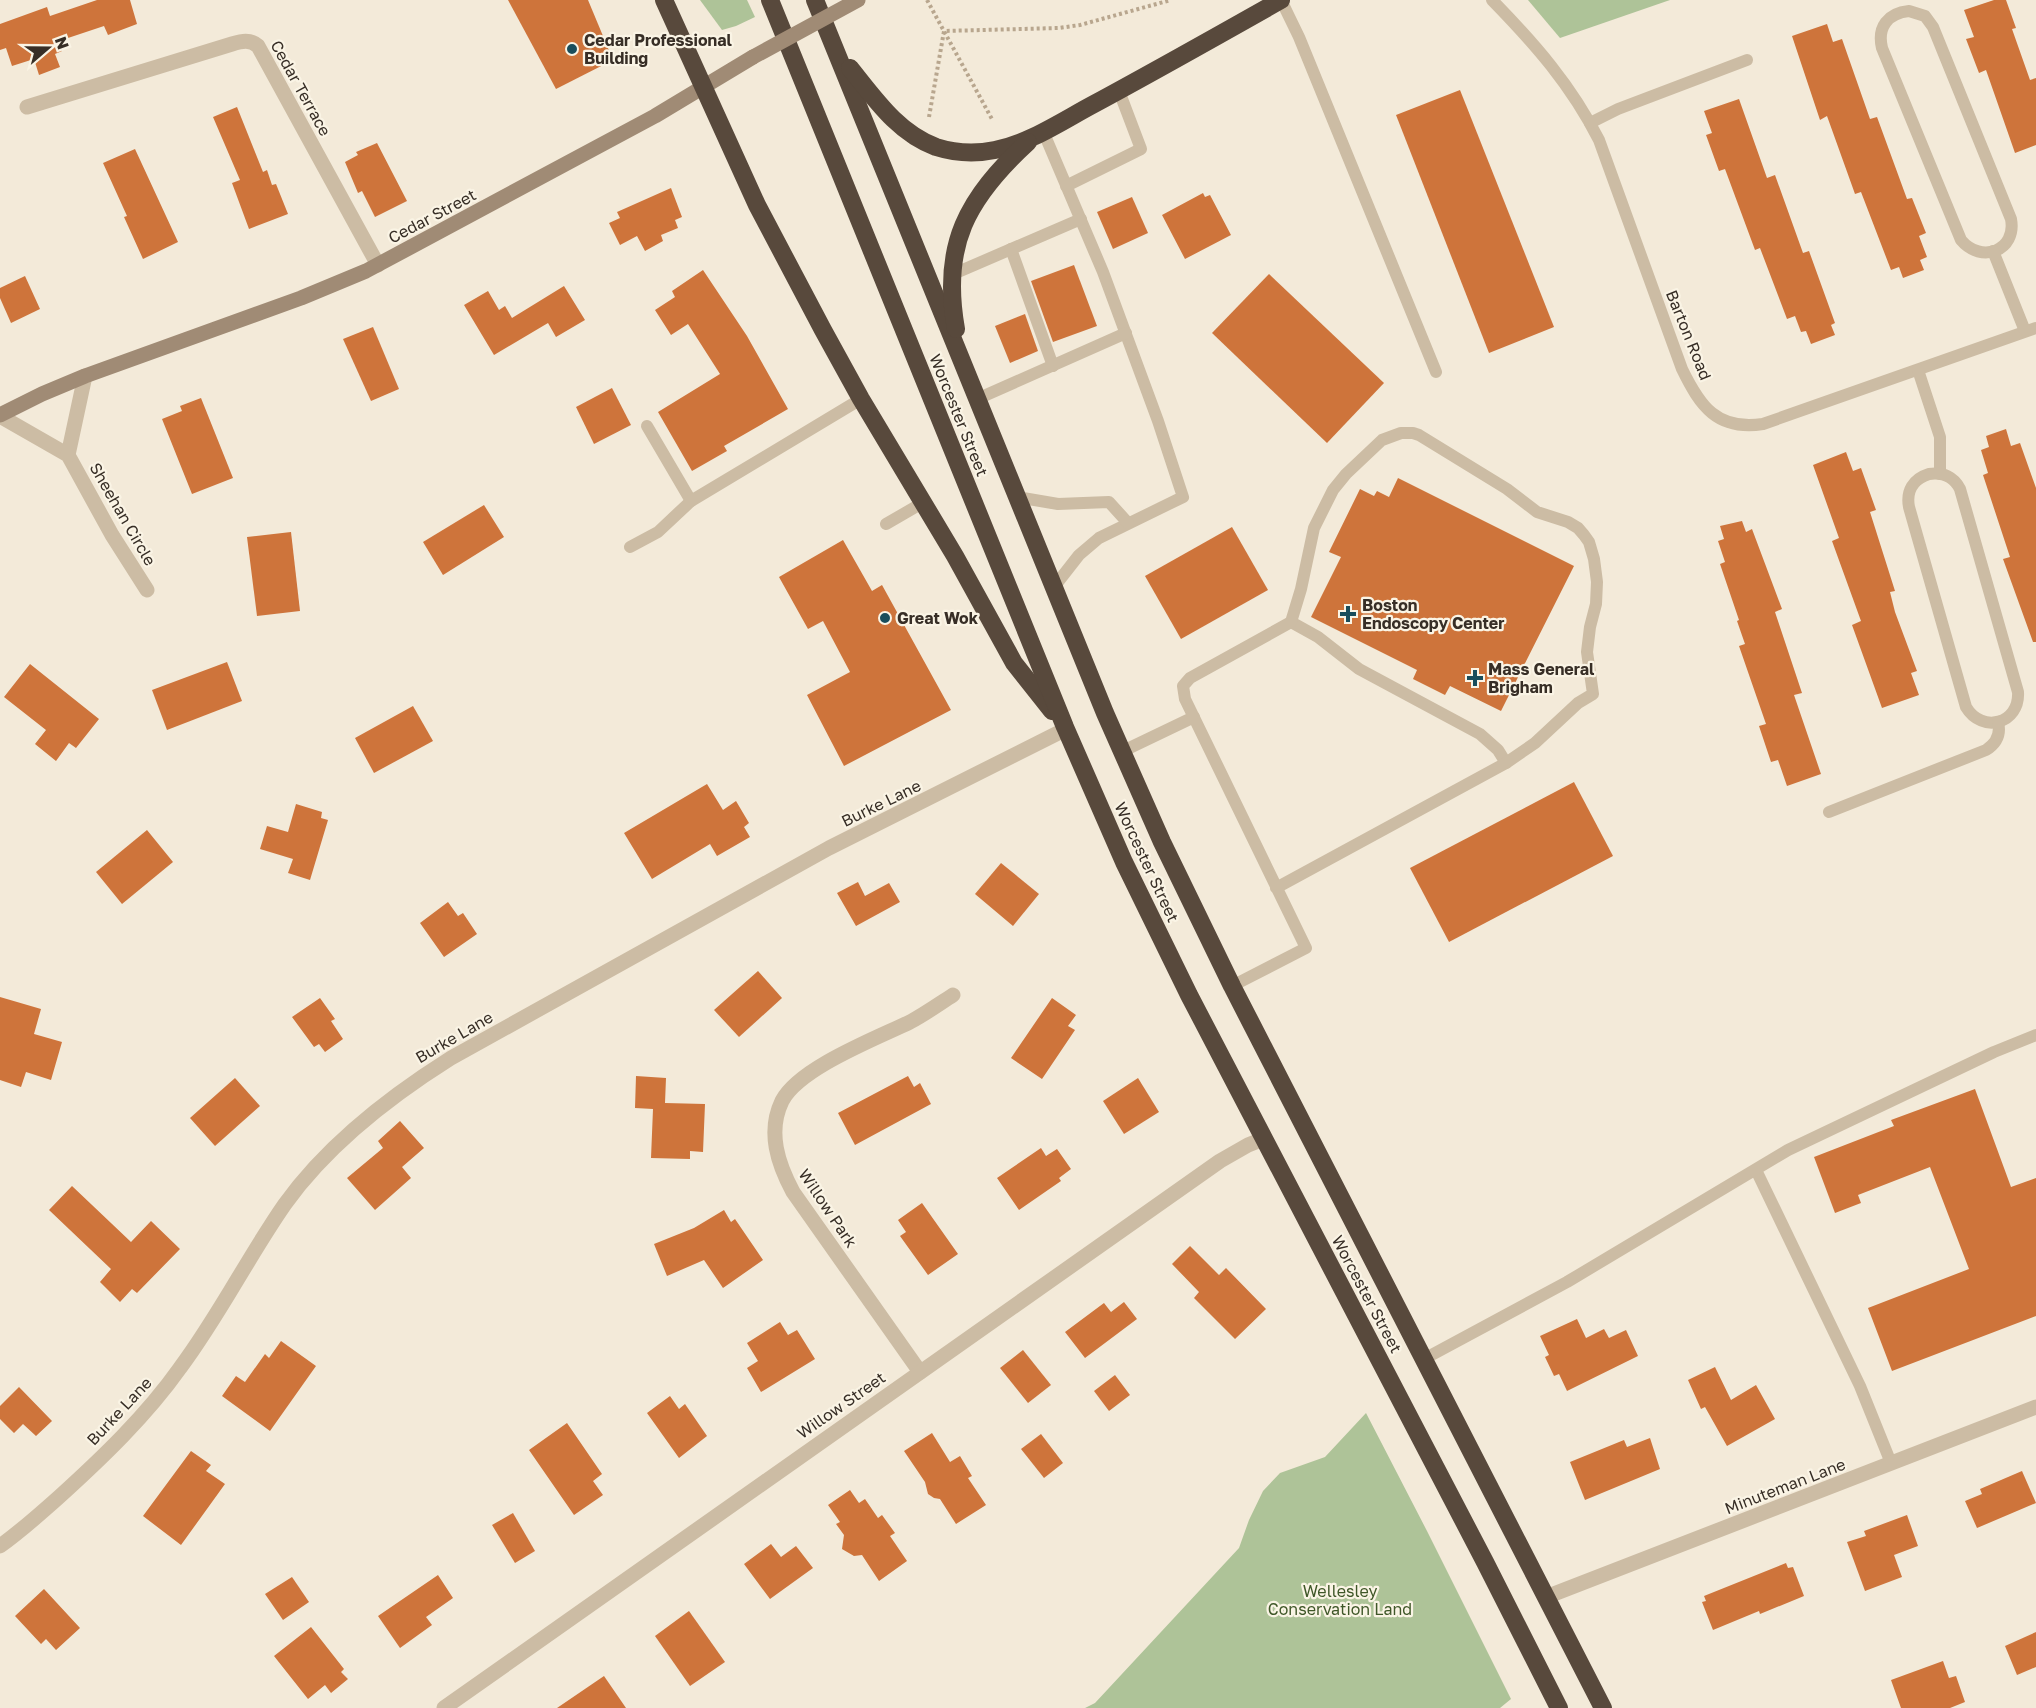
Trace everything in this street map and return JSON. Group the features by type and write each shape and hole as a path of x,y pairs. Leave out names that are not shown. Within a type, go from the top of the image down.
{"highway":[{"path":"664,0 763,216 861,399 924,502 1014,663 1066,729"},
{"name":"Worcester Street","path":"770,0 1066,729 1124,862 1166,950 1263,1139 1559,1708"},
{"name":"Worcester Street","path":"815,0 1121,752 1182,886 1603,1708"},
{"path":"838,55 899,125 927,143 950,150 979,153 996,150 1038,134 1281,0"},
{"path":"961,359 951,275 961,229 973,205 996,172 1038,134"}],"main road":[{"name":"Cedar Street","path":"0,415 85,376 301,298 378,265 655,116 753,57 858,0"}],"street":[{"name":"Cedar Terrace","path":"27,107 242,41 254,42 378,265"},
{"name":"Sheehan Circle","path":"68,455 85,376"},
{"name":"Sheehan Circle","path":"0,415 68,455 112,535 147,590"},
{"name":"Burke Lane","path":"0,1546 34,1520 80,1478 160,1394 213,1322 286,1203 322,1161 374,1112 397,1094 451,1058 820,854 1066,729"},
{"name":"Willow Park","path":"920,1372 794,1192 778,1161 775,1146 776,1131 783,1100 803,1079 848,1050 911,1021 953,995"},
{"name":"Willow Street","path":"444,1708 1220,1161 1263,1139"},
{"name":"Minuteman Lane","path":"1546,1597 2036,1407"}],"lane":[{"path":"1281,0 1307,56 1436,372"},
{"name":"Barton Road","path":"1492,0 1559,75 1576,98 1590,123 1599,140 1682,369 1696,396 1713,415 1736,424 1763,424 2031,330"},
{"path":"1916,12 1929,21 2010,216 2011,236 2005,244 1993,251 1984,253 1974,251 1961,240 1882,48 1880,34 1883,25 1890,17 1899,13 1916,12"},
{"path":"1590,123 1618,109 1747,60"},
{"path":"1066,186 1141,149 1119,91"},
{"path":"1038,134 1066,186 1103,272 1183,497 1106,534 1086,549 1054,587"},
{"path":"951,275 1080,219"},
{"path":"1011,249 1053,366"},
{"path":"1993,251 2031,330"},
{"path":"977,399 1126,333"},
{"path":"1917,369 1940,437 1940,474"},
{"path":"630,547 658,532 691,501 861,399"},
{"path":"647,426 691,501"},
{"path":"1232,986 1306,948 1276,888 1194,717 1183,692 1183,686 1185,681 1291,622 1310,543 1327,500 1346,474 1378,443 1401,433 1419,435 1507,489 1537,512 1568,522 1578,528 1589,542 1597,570 1596,604 1587,652 1593,694 1506,763 1276,888"},
{"path":"1940,474 1954,481 1961,493 2018,692 2013,712 2006,719 1998,722 1986,723 1977,720 1966,707 1909,507 1908,494 1915,482 1923,476 1940,474"},
{"path":"1017,497 1059,504 1109,502 1128,523"},
{"path":"886,524 924,502"},
{"path":"1291,622 1325,641 1359,669 1480,734 1498,750 1506,763"},
{"path":"1121,752 1194,717"},
{"path":"1829,812 1986,750 1997,739 1998,722"},
{"path":"1424,1359 1567,1282 1788,1150 1994,1052 2036,1035"},
{"path":"1755,1170 1860,1386 1891,1463"}],"path":[{"path":"927,0 993,121"},
{"path":"944,31 1059,28 1080,25 1171,0"},
{"path":"930,117 944,31"}],"green space":[{"path":"700,0 747,0 755,17 722,30"},
{"path":"1528,0 1670,0 1560,38"},
{"name":"Wellesley Conservation Land","path":"1366,1413 1511,1699 1500,1708 1085,1708 1095,1703 1239,1548 1263,1491 1280,1473 1325,1457"}],"building":[{"path":"97,0 130,0 137,24 108,35 104,26 59,41 62,51 55,54 60,67 39,75 34,59 12,66 6,48 0,50 0,24 47,7 50,16"},
{"name":"Cedar Professional Building","path":"508,0 588,0 613,60 556,89"},
{"path":"1994,0 2006,0 2016,28 2012,29 2030,80 2036,78 2036,145 2015,153 1986,70 1979,73 1966,39 1974,37 1964,10"},
{"path":"1827,24 1833,42 1842,39 1870,119 1877,117 1907,199 1912,198 1926,233 1919,236 1927,257 1920,260 1924,270 1903,278 1899,267 1891,270 1861,192 1855,194 1827,116 1820,120 1792,36"},
{"path":"1460,90 1554,327 1489,353 1396,115"},
{"path":"1739,99 1767,178 1775,175 1803,253 1809,251 1835,323 1831,325 1835,335 1811,344 1806,331 1801,332 1795,316 1787,319 1760,248 1755,250 1725,169 1719,171 1706,135 1712,133 1704,111"},
{"path":"237,107 263,172 267,170 272,185 276,184 288,214 249,229 232,183 240,180 213,117"},
{"path":"377,143 407,201 375,217 362,191 358,193 345,162 358,155 356,152"},
{"path":"135,149 178,242 143,259 103,163"},
{"path":"671,188 682,217 675,220 678,228 661,235 663,241 645,251 637,236 620,245 609,223 620,218 617,212"},
{"path":"1203,193 1205,197 1210,195 1231,235 1185,259 1162,215"},
{"path":"1132,197 1148,233 1113,249 1097,212"},
{"path":"1074,265 1097,326 1053,342 1031,281"},
{"path":"703,270 747,336 788,409 724,446 727,451 692,471 658,412 720,374 688,324 671,335 655,310 675,297 672,291"},
{"path":"1269,274 1384,383 1327,443 1212,333"},
{"path":"25,276 40,309 11,323 0,298 0,288"},
{"path":"564,286 585,320 556,337 548,323 494,355 464,305 488,291 499,310 505,306 512,318"},
{"path":"1025,314 1038,351 1010,363 995,326"},
{"path":"373,327 399,389 371,401 343,339"},
{"path":"612,388 631,425 594,444 576,407"},
{"path":"201,398 233,478 192,494 162,419 182,411 180,406"},
{"path":"2006,429 2011,446 2020,443 2036,488 2036,642 2033,642 2003,559 2010,557 1983,475 1988,473 1981,450 1989,447 1986,436"},
{"path":"1846,452 1853,471 1861,468 1876,510 1870,512 1895,591 1890,592 1895,612 1917,671 1911,673 1919,695 1882,708 1852,625 1861,621 1832,541 1839,538 1813,465"},
{"path":"1398,478 1574,566 1501,711 1450,686 1445,695 1413,679 1417,670 1311,617 1341,557 1329,552 1360,489 1374,496 1377,491 1389,497"},
{"path":"484,505 504,537 443,575 423,542"},
{"path":"1742,521 1746,532 1752,529 1782,609 1775,612 1802,693 1794,695 1821,774 1787,786 1778,760 1771,762 1759,726 1766,724 1739,646 1745,644 1720,564 1725,562 1718,541 1724,539 1720,526"},
{"path":"1232,527 1268,590 1181,639 1145,576"},
{"path":"291,532 300,611 257,616 247,537"},
{"path":"843,540 872,591 882,585 951,710 844,766 807,695 850,672 823,621 808,629 779,577"},
{"path":"227,662 242,701 167,730 152,690"},
{"path":"30,664 99,719 76,748 69,743 56,761 35,744 46,730 4,697"},
{"path":"413,706 433,741 374,773 355,738"},
{"path":"1574,782 1613,856 1449,942 1410,868"},
{"path":"707,784 723,810 736,801 749,823 744,827 750,837 717,856 710,844 652,879 624,833"},
{"path":"296,804 322,812 321,818 328,820 310,880 288,873 293,859 260,849 267,826 288,832"},
{"path":"147,830 173,862 122,904 96,872"},
{"path":"1001,863 1039,894 1013,926 975,894"},
{"path":"858,882 865,896 889,883 900,902 856,926 837,893"},
{"path":"448,902 458,916 463,913 477,934 444,957 420,923"},
{"path":"758,971 782,998 739,1037 714,1010"},
{"path":"0,997 41,1009 34,1034 62,1042 51,1080 26,1072 21,1087 0,1080"},
{"path":"320,998 335,1019 331,1021 343,1039 325,1052 319,1044 314,1047 292,1017"},
{"path":"1052,998 1076,1015 1068,1026 1075,1030 1042,1079 1011,1058"},
{"path":"636,1076 666,1078 665,1103 705,1104 703,1152 690,1151 690,1159 651,1158 653,1109 635,1108"},
{"path":"908,1076 914,1087 920,1083 931,1104 855,1145 838,1113"},
{"path":"235,1078 260,1106 215,1146 190,1118"},
{"path":"1138,1078 1159,1112 1124,1134 1103,1101"},
{"path":"1975,1089 2011,1187 2036,1178 2036,1316 1892,1371 1868,1308 1969,1269 1930,1167 1858,1195 1861,1203 1835,1213 1814,1157 1894,1126 1891,1120"},
{"path":"400,1121 424,1148 402,1167 411,1178 375,1210 347,1178 383,1148 378,1141"},
{"path":"1041,1148 1046,1156 1057,1149 1071,1169 1059,1178 1061,1181 1019,1210 997,1178"},
{"path":"72,1186 131,1242 151,1221 180,1249 137,1293 132,1289 120,1302 100,1282 111,1269 49,1210"},
{"path":"922,1203 958,1254 928,1275 900,1236 906,1232 898,1220"},
{"path":"724,1210 731,1222 735,1219 763,1260 723,1288 704,1260 667,1276 654,1244 694,1228"},
{"path":"1190,1246 1219,1275 1226,1268 1266,1309 1235,1339 1194,1298 1199,1292 1172,1264"},
{"path":"1124,1302 1137,1319 1085,1358 1065,1332 1104,1303 1111,1312"},
{"path":"1577,1319 1586,1338 1604,1329 1609,1338 1626,1330 1638,1356 1567,1391 1559,1374 1554,1376 1545,1357 1549,1355 1540,1336"},
{"path":"780,1322 788,1335 797,1330 815,1359 761,1392 747,1368 758,1361 747,1343"},
{"path":"281,1341 316,1366 270,1431 222,1396 236,1376 245,1382 265,1354 269,1358"},
{"path":"1023,1350 1051,1385 1028,1403 1000,1368"},
{"path":"1715,1367 1731,1400 1756,1385 1775,1419 1727,1446 1705,1407 1701,1409 1688,1380"},
{"path":"1115,1375 1130,1395 1109,1411 1094,1391"},
{"path":"19,1387 52,1421 36,1436 23,1424 14,1433 0,1419 0,1406"},
{"path":"670,1396 679,1409 685,1404 707,1436 679,1458 647,1413"},
{"path":"567,1423 602,1474 593,1481 603,1495 574,1515 529,1450"},
{"path":"932,1433 950,1462 960,1456 972,1476 968,1478 986,1505 956,1524 940,1499 928,1494 925,1482 904,1451"},
{"path":"1041,1434 1063,1463 1044,1478 1021,1449"},
{"path":"1650,1438 1660,1469 1585,1500 1570,1462 1624,1440 1627,1447"},
{"path":"191,1451 211,1465 206,1471 225,1484 181,1545 143,1516"},
{"path":"2022,1471 2036,1503 1977,1528 1965,1501 1982,1494 1980,1489"},
{"path":"850,1490 859,1503 865,1499 878,1518 882,1515 895,1533 890,1536 907,1561 879,1581 862,1555 854,1556 842,1549 844,1535 836,1524 840,1522 828,1505"},
{"path":"513,1513 535,1551 515,1563 492,1525"},
{"path":"1907,1515 1918,1546 1894,1555 1902,1577 1865,1591 1847,1542 1866,1536 1864,1531"},
{"path":"771,1544 781,1557 796,1546 813,1568 770,1599 744,1564"},
{"path":"1786,1563 1788,1568 1793,1567 1804,1596 1713,1630 1702,1602 1706,1601 1704,1596"},
{"path":"438,1575 453,1598 426,1617 432,1625 400,1648 378,1616"},
{"path":"292,1577 309,1602 283,1620 265,1594"},
{"path":"44,1589 80,1628 56,1650 46,1639 41,1644 15,1616"},
{"path":"689,1611 725,1662 690,1686 655,1636"},
{"path":"311,1627 344,1669 341,1672 348,1679 331,1693 325,1685 308,1699 274,1656"},
{"path":"2036,1632 2036,1667 2017,1675 2005,1646"},
{"path":"1943,1661 1949,1678 1956,1676 1965,1702 1950,1708 1901,1708 1891,1680"},
{"path":"604,1676 626,1708 557,1708"}],"place":[{"name":"Cedar Professional Building","path":"572,49"},
{"name":"Boston Endoscopy Center","path":"1348,614"},
{"name":"Great Wok","path":"885,618"},
{"name":"Mass General Brigham","path":"1475,678"}]}
